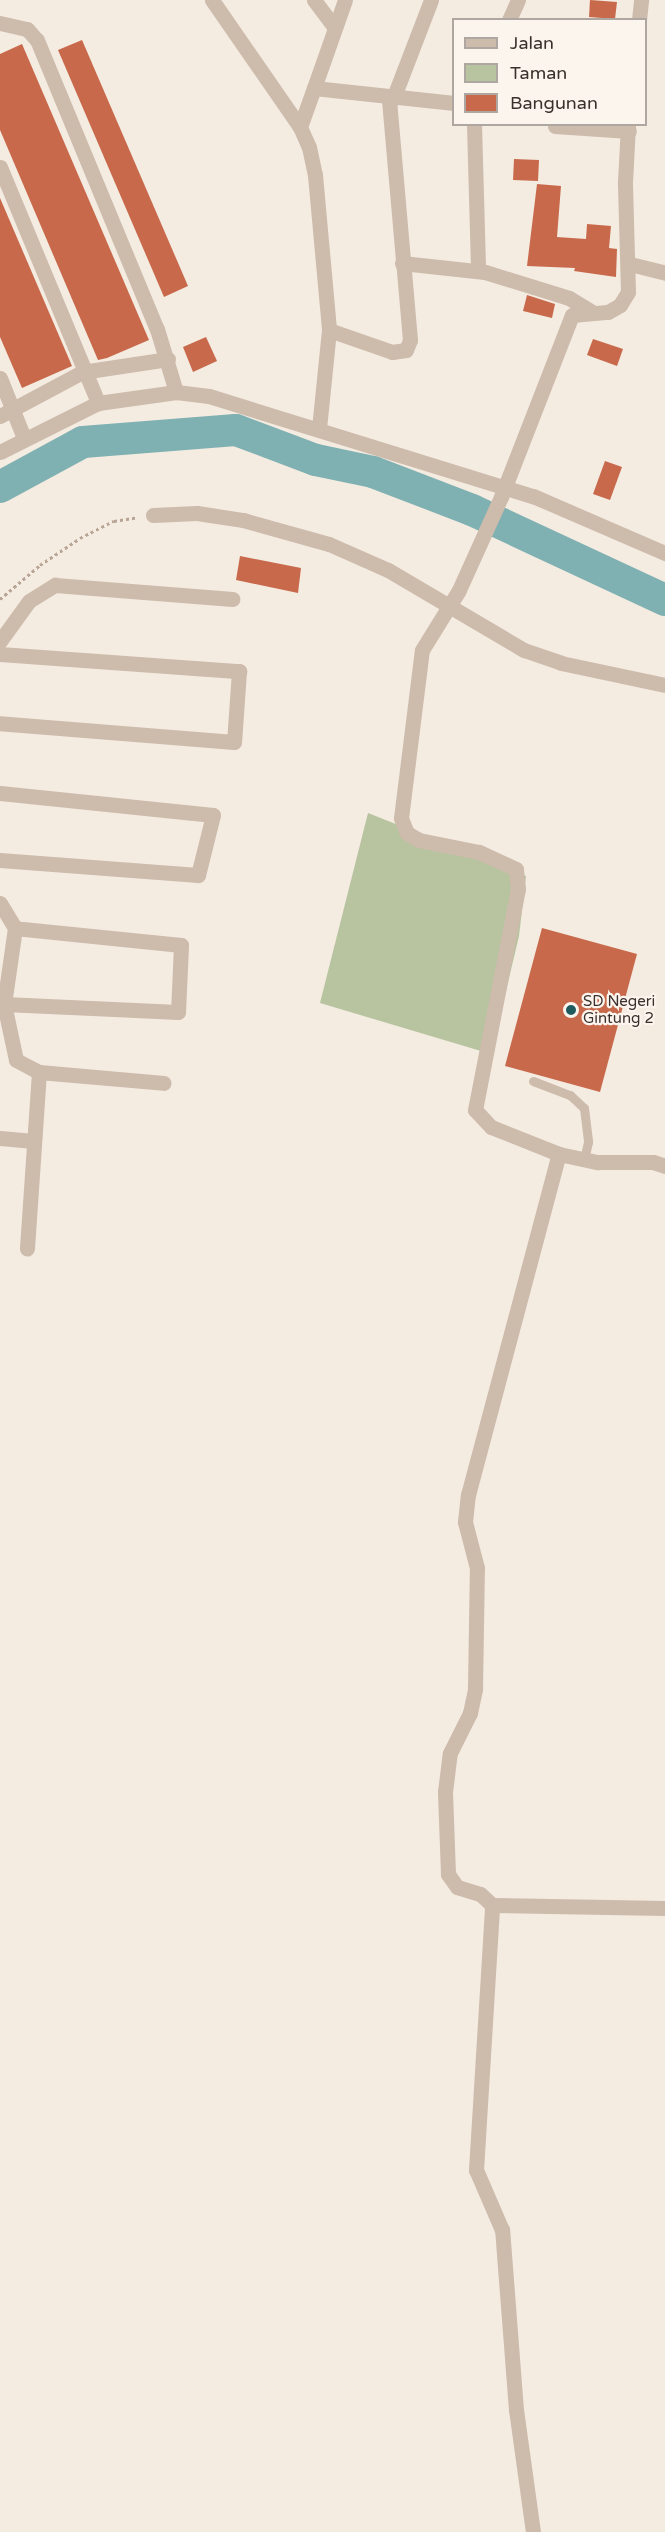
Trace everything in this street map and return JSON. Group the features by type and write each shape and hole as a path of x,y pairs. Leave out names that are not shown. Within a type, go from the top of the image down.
{"street":[{"path":"212,0 300,127 315,175 328,330 319,429"},
{"path":"314,0 334,27"},
{"path":"300,127 345,0"},
{"path":"328,330 383,351 406,350 411,334 402,263 391,99 431,0"},
{"path":"510,18 518,0"},
{"path":"639,18 641,0"},
{"path":"0,23 27,29 37,40 168,359 176,392"},
{"path":"314,88 391,99 452,103"},
{"path":"474,126 478,271"},
{"path":"555,126 629,128 625,193 630,264 628,292 620,305 609,312 591,311 572,315 503,492 459,590 422,650 416,674 402,823 407,833 419,840 479,852 516,869 517,899 475,1110 491,1127 560,1154 584,1160 627,1165 653,1162 665,1166"},
{"path":"0,167 84,376 97,400"},
{"path":"402,263 478,271 569,298 591,311"},
{"path":"630,264 665,273"},
{"path":"6,411 84,376 168,359"},
{"path":"0,378 6,411 24,438"},
{"path":"0,452 97,400 176,392 225,399 503,492 571,511 665,553"},
{"path":"153,515 197,513 284,529 388,570 540,657 665,685"},
{"path":"0,641 29,601 55,585 232,599"},
{"path":"0,654 239,671 234,742 0,723"},
{"path":"0,794 213,815 198,875 0,860"},
{"path":"0,903 15,928 4,1004 16,1060 39,1072 164,1083"},
{"path":"4,1004 178,1012 180,945 15,928"},
{"path":"27,1249 39,1072"},
{"path":"0,1138 34,1141"},
{"path":"560,1154 466,1514 477,1568 475,1689 470,1713 456,1737 447,1765 446,1859 448,1874 457,1887 480,1894 492,1905 665,1908"},
{"path":"492,1905 476,2170 502,2230 515,2399 533,2532"}],"lane":[{"path":"533,1081 570,1095 584,1108 588,1142 584,1160"}],"path":[{"path":"0,599 40,565 80,538 114,521 153,515"}],"green space":[{"path":"368,813 526,876 519,936 491,1054 320,1003"}],"building":[{"path":"590,0 617,2 615,18 589,17"},
{"path":"82,40 188,286 164,297 58,50"},
{"path":"22,44 149,340 107,358 98,360 0,130 0,54"},
{"path":"514,159 539,160 538,181 513,180"},
{"path":"537,184 561,186 557,237 586,239 587,224 611,226 609,248 617,249 616,277 574,271 575,268 527,266"},
{"path":"0,198 72,366 22,388 0,337"},
{"path":"527,295 555,304 552,318 523,311"},
{"path":"206,337 217,361 193,372 183,347"},
{"path":"593,339 623,349 617,366 587,355"},
{"path":"605,461 622,467 610,500 593,494"},
{"path":"240,556 301,568 298,593 236,580"},
{"name":"SD Negeri Gintung 2","path":"542,928 637,954 600,1092 505,1066"}],"waterway":[{"path":"0,487 83,442 236,430 316,460 373,472 472,510 665,600"}],"place":[{"name":"SD Negeri Gintung 2","path":"571,1010"}]}
